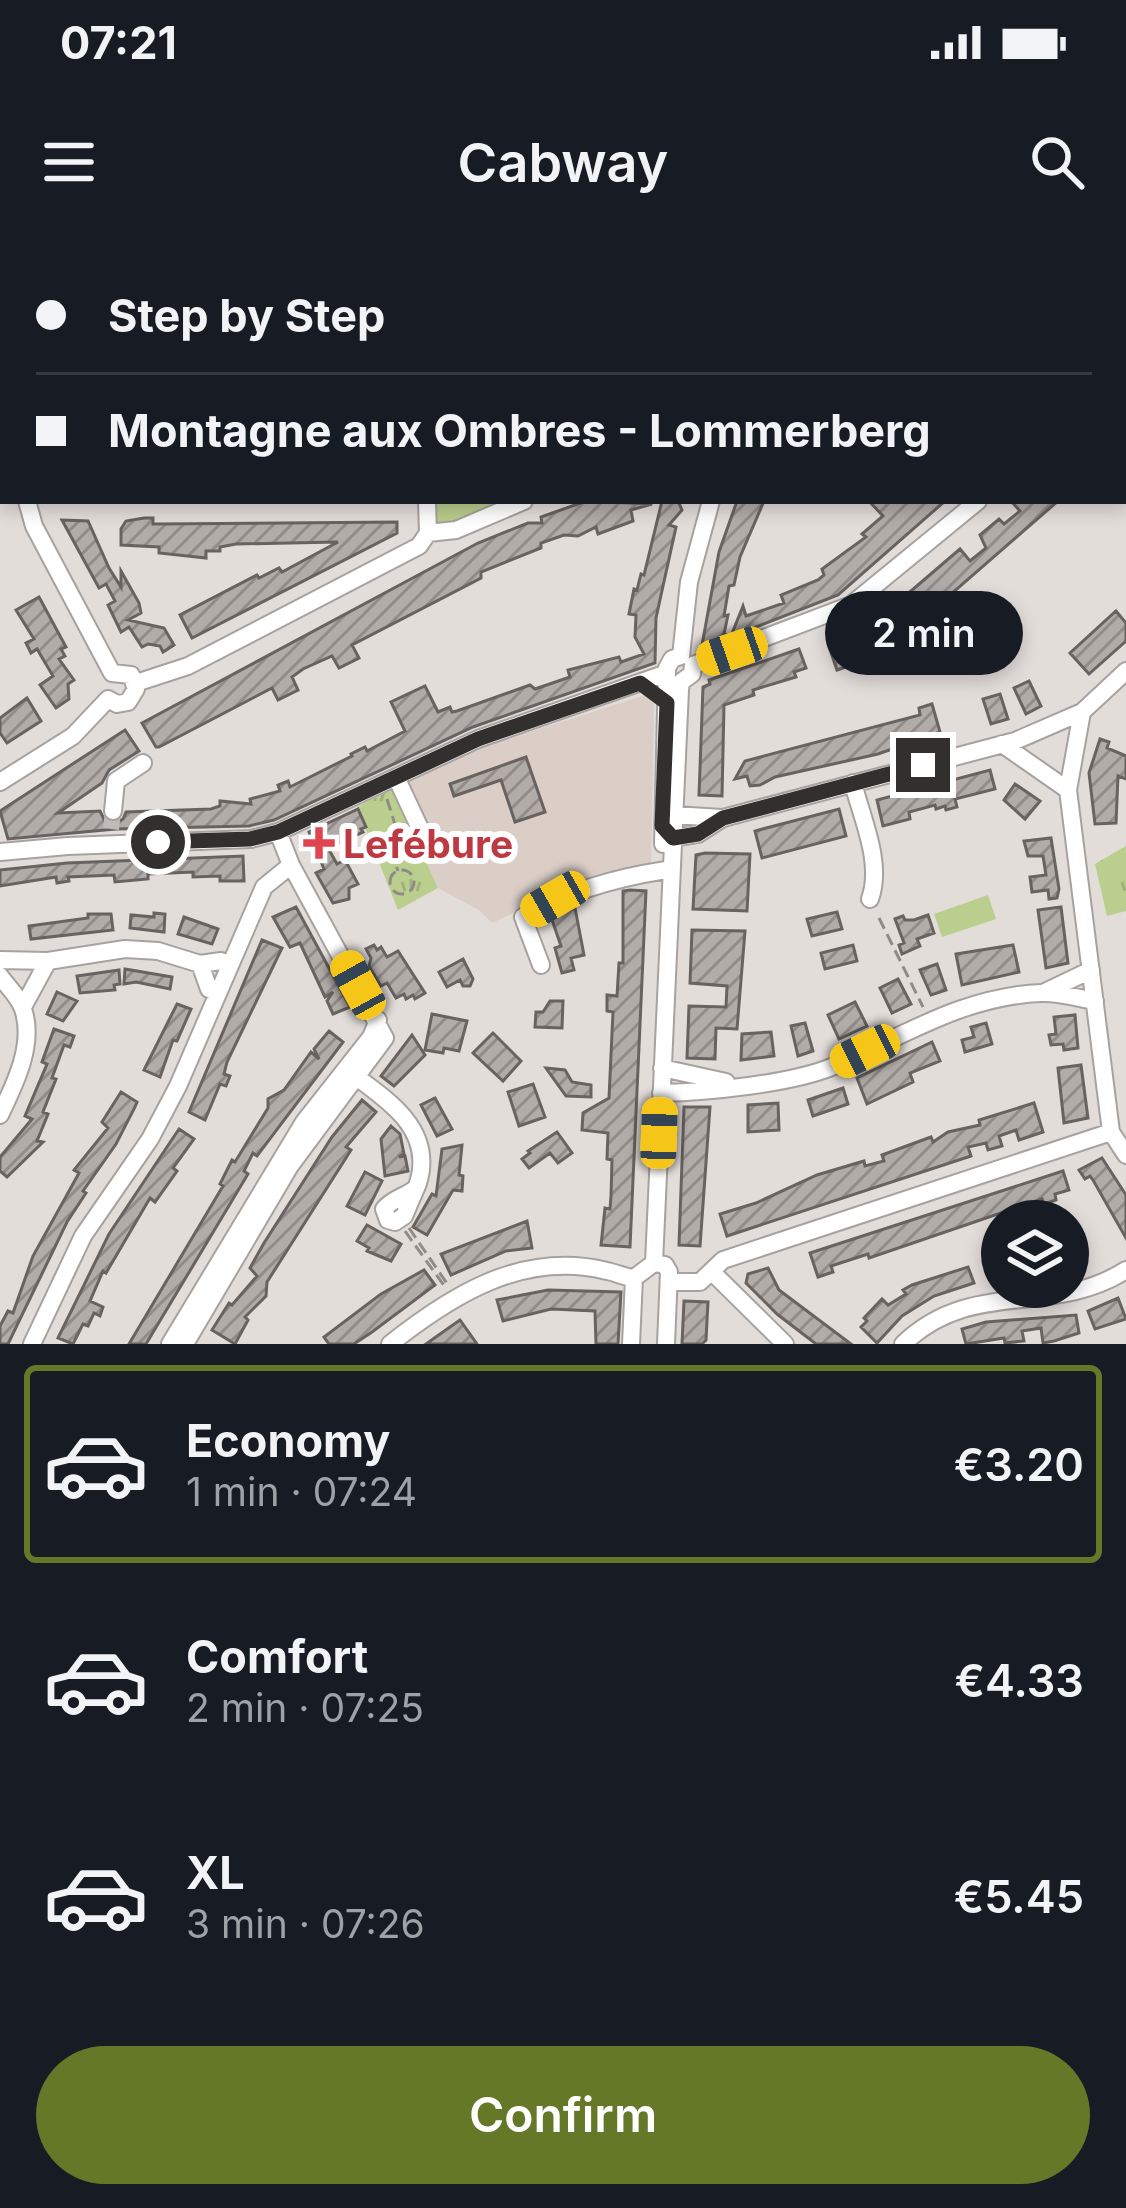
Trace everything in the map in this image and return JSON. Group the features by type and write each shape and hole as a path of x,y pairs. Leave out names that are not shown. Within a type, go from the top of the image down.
{"street":[{"path":"27,504 34,526 112,673"},
{"path":"136,683 188,666 418,546 428,533 427,504"},
{"path":"428,533 456,530 517,504"},
{"path":"687,661 688,582 710,504"},
{"path":"666,1344 661,1093 670,894 673,677 668,663 687,661 851,605 974,504"},
{"path":"670,826 698,834 723,818 1002,744 1082,712 1126,671"},
{"path":"112,673 126,673 136,683"},
{"path":"112,673 104,685 108,699 117,704 128,703 136,683"},
{"path":"0,852 250,839 278,832 390,784 478,739 640,683 673,677"},
{"path":"670,894 666,870 670,826 667,703 673,677"},
{"path":"640,683 667,703"},
{"path":"0,782 73,736 108,699"},
{"path":"1082,712 1068,790 1112,1132 1126,1155"},
{"path":"1002,744 1068,790"},
{"path":"107,788 110,811 116,781 142,763"},
{"path":"853,783 873,860 876,883 870,899"},
{"path":"390,784 430,850"},
{"path":"185,1344 304,1121 351,1073 378,1020 291,865 278,832"},
{"path":"32,1344 83,1236 150,1139 178,1086 264,887 291,865"},
{"path":"541,965 524,917 591,886 666,870"},
{"path":"0,960 48,961 125,949 230,965"},
{"path":"0,1115 25,1051 23,1007 48,961"},
{"path":"200,964 209,989 218,993"},
{"path":"1044,992 1091,970"},
{"path":"0,976 23,1007"},
{"path":"661,1093 783,1081 830,1068 960,1008 994,998 1044,992 1095,1000"},
{"path":"662,1069 739,1084"},
{"path":"351,1073 400,1111 412,1127 422,1159 416,1188"},
{"path":"606,1270 620,1265 663,1270 700,1282 723,1260 1112,1132"},
{"path":"170,1344 261,1203"},
{"path":"390,1344 483,1282 544,1267 606,1270 634,1278 663,1270"},
{"path":"903,1344 940,1316 978,1303 1056,1297 1092,1288 1126,1270"},
{"path":"709,1274 785,1344"},
{"path":"631,1344 634,1278"}],"path":[{"path":"390,784 398,834 391,851 398,871 390,885 402,894 411,891 411,873 398,871"},
{"path":"879,918 924,1009"},
{"path":"404,1226 447,1287"}],"shaded area":[{"path":"645,695 654,702 648,867 562,890 492,923 479,910 438,888 393,789 480,748"}],"green space":[{"path":"431,504 509,504 443,532 432,529"},
{"path":"393,789 438,888 398,910 357,807"},
{"path":"1126,846 1126,911 1107,916 1095,864"},
{"path":"988,895 996,919 942,937 934,914"}],"building":[{"path":"578,504 652,504 631,510 633,521 598,534 596,527 578,536 564,535 481,572 481,578 352,645 359,658 339,668 332,656 303,669 292,677 298,690 278,700 272,688 159,747 142,723 478,543 528,523 542,523 541,517"},
{"path":"661,504 679,504 682,510 669,525 676,527 656,618 655,663 473,727 274,820 249,826 116,829 8,839 0,811 125,730 139,751 58,813 100,811 113,824 126,812 211,809 220,806 220,801 251,804 250,799 280,791 278,785 288,781 290,787 405,731 391,702 425,686 438,712 450,707 452,712 530,685 535,689 570,677 568,670 644,654 635,637 636,615 629,614 634,589 644,575"},
{"path":"736,504 763,504 740,557 734,585 729,586 724,634 731,636 743,606 746,616 784,603 781,595 818,580 824,575 822,569 866,537 862,534 883,516 872,504 942,504 838,595 707,646 702,645 719,552"},
{"path":"1014,504 1055,504 895,643 876,621 960,549 970,561 986,548 980,535 999,519 1004,524 1020,511"},
{"path":"153,518 153,524 397,522 397,533 192,638 180,615 257,575 279,568 282,572 338,542 236,544 206,551 206,558 159,553 159,547 121,545 126,521"},
{"path":"62,520 88,521 109,568 121,587 121,571 139,603 141,613 128,620 164,628 174,645 163,652 160,646 142,647 129,627 121,632 108,605 115,601 106,584 99,588"},
{"path":"39,597 66,647 61,649 65,656 59,659 74,680 68,684 69,699 56,708 40,685 53,676 37,649 31,653 26,643 34,639 16,610"},
{"path":"1116,611 1126,623 1126,641 1089,674 1070,653"},
{"path":"866,631 875,657 837,670 828,644"},
{"path":"799,649 806,668 794,672 796,677 724,705 722,796 699,795 703,687 709,680"},
{"path":"1029,681 1041,706 1026,714 1014,688"},
{"path":"1000,694 1008,719 991,724 983,699"},
{"path":"27,698 41,721 7,743 0,733 0,718"},
{"path":"932,704 940,732 760,785 750,786 747,776 735,779 745,761 920,715 919,708"},
{"path":"1100,739 1109,742 1107,748 1126,756 1126,779 1118,776 1116,823 1095,824 1089,773"},
{"path":"526,757 545,812 515,822 501,780 454,796 450,784"},
{"path":"990,770 995,789 955,799 957,807 946,810 935,805 909,812 910,819 883,826 877,800"},
{"path":"1015,784 1040,801 1025,819 1004,800"},
{"path":"358,809 366,827 363,832 328,848 337,864 345,860 358,884 349,888 349,899 333,903 316,873 324,869 309,832"},
{"path":"839,809 846,836 762,858 755,831"},
{"path":"1051,838 1059,889 1057,898 1049,899 1048,890 1032,892 1030,877 1046,875 1043,856 1028,856 1024,841"},
{"path":"750,854 747,911 693,909 696,855"},
{"path":"243,856 244,881 193,877 193,872 148,874 148,879 115,882 114,875 68,877 69,881 57,883 56,877 0,886 0,870"},
{"path":"623,891 646,891 630,1247 601,1245 611,1196 608,1133 582,1130 583,1113 609,1098 613,1012 607,1011 607,995 617,996 619,963 623,963"},
{"path":"296,907 350,1007 333,1014 327,1001 333,992 325,997 300,943 290,947 273,917"},
{"path":"1061,907 1068,963 1046,968 1038,910"},
{"path":"575,908 584,955 571,958 574,970 562,973 555,948 561,946 551,917"},
{"path":"837,912 842,929 812,936 807,919"},
{"path":"154,913 165,914 164,932 130,928 131,915 154,917"},
{"path":"88,914 111,914 113,930 31,939 29,926 88,918"},
{"path":"928,915 934,933 917,939 920,946 902,954 899,945 904,943 895,919"},
{"path":"184,917 218,929 212,944 178,934"},
{"path":"692,930 745,931 737,1029 716,1028 715,1059 687,1058 689,1006 726,1007 727,986 690,983"},
{"path":"262,940 282,948 227,1062 226,1086 220,1084 205,1120 189,1112"},
{"path":"374,945 387,957 398,951 425,993 415,999 413,995 406,999 404,994 396,998 387,983 381,986 369,966 366,949"},
{"path":"853,945 857,961 825,969 821,953"},
{"path":"1013,945 1019,972 962,985 956,954"},
{"path":"463,959 473,979 470,986 463,986 460,980 447,987 439,972"},
{"path":"937,964 946,990 931,995 920,970"},
{"path":"125,969 172,977 170,989 124,984"},
{"path":"119,970 120,984 114,985 115,990 80,993 77,976"},
{"path":"898,979 911,1004 892,1013 880,988"},
{"path":"57,992 77,1001 63,1021 47,1014"},
{"path":"550,1001 563,1001 562,1028 535,1027 536,1012 543,1012"},
{"path":"855,1002 867,1026 839,1039 828,1015"},
{"path":"177,1004 191,1009 160,1077 144,1070"},
{"path":"432,1014 467,1021 459,1051 425,1050"},
{"path":"1075,1015 1078,1048 1051,1045 1049,1035 1056,1034 1054,1017"},
{"path":"805,1023 813,1051 798,1056 791,1026"},
{"path":"986,1023 992,1044 965,1052 962,1040 974,1037 971,1027"},
{"path":"54,1029 74,1036 70,1047 64,1045 52,1078 56,1079 43,1112 48,1114 37,1141 43,1142 7,1177 0,1171 0,1157 32,1119 25,1116 47,1064 42,1062"},
{"path":"329,1031 343,1042 257,1156 253,1153 244,1171 248,1174 146,1344 129,1344 223,1186 232,1160 235,1162 268,1108 268,1099 284,1090 311,1052 319,1059 314,1049"},
{"path":"771,1032 774,1056 741,1060 742,1034"},
{"path":"493,1033 521,1061 503,1081 473,1053"},
{"path":"412,1035 425,1055 394,1086 381,1076"},
{"path":"932,1042 940,1061 910,1073 913,1082 867,1104 857,1078"},
{"path":"1081,1065 1088,1118 1064,1123 1058,1068"},
{"path":"546,1068 565,1070 572,1082 591,1085 591,1097 566,1096"},
{"path":"533,1084 545,1117 519,1126 508,1092"},
{"path":"843,1088 848,1104 813,1116 808,1100"},
{"path":"121,1092 137,1102 135,1107 83,1191 8,1344 0,1344 0,1326 8,1311 13,1313 33,1256 79,1173 74,1170 108,1128 102,1122"},
{"path":"435,1098 452,1129 437,1136 421,1105"},
{"path":"362,1100 376,1112 346,1147 351,1150 267,1282 266,1296 245,1317 248,1320 235,1344 212,1330 229,1303 257,1276 250,1268 264,1243 332,1137"},
{"path":"778,1103 779,1130 748,1132 748,1105"},
{"path":"1034,1103 1043,1132 1019,1140 1016,1130 999,1136 1002,1146 968,1147 971,1156 727,1236 720,1214 817,1175 864,1161 865,1166 884,1161 882,1155 931,1137 933,1142 948,1132 980,1125 979,1120"},
{"path":"684,1107 710,1107 700,1246 679,1245"},
{"path":"391,1126 400,1134 404,1154 399,1157 405,1156 408,1171 385,1176 381,1139"},
{"path":"179,1129 194,1139 173,1168 177,1171 155,1202 150,1198 106,1273 103,1271 90,1301 103,1307 100,1316 94,1313 88,1326 83,1324 73,1344 58,1338 109,1234"},
{"path":"557,1132 572,1153 558,1163 550,1153 529,1168 522,1159 528,1151"},
{"path":"462,1145 462,1191 453,1190 427,1235 413,1227 432,1194 436,1196 442,1149"},
{"path":"1102,1158 1126,1195 1126,1238 1093,1180 1085,1179 1079,1170"},
{"path":"1063,1171 1069,1190 1055,1194 1056,1200 981,1200 981,1220 831,1266 833,1272 818,1277 810,1253"},
{"path":"365,1172 382,1181 365,1215 347,1206"},
{"path":"527,1221 532,1248 506,1251 451,1275 441,1254"},
{"path":"367,1225 401,1244 391,1261 357,1241"},
{"path":"968,1267 974,1283 934,1296 902,1316 877,1343 861,1327 882,1299 888,1305 912,1285"},
{"path":"768,1268 779,1290 851,1344 816,1344 777,1314 746,1283 748,1274"},
{"path":"424,1270 435,1285 354,1344 329,1344 324,1337 381,1294"},
{"path":"548,1290 621,1292 618,1344 596,1344 595,1311 551,1309 503,1321 497,1300"},
{"path":"1118,1298 1126,1319 1095,1329 1088,1311"},
{"path":"684,1301 708,1302 702,1344 682,1344"},
{"path":"1076,1315 1079,1333 1043,1343 1041,1328 1022,1331 1024,1341 1005,1343 1004,1338 966,1344 962,1329 986,1322"},
{"path":"460,1320 477,1344 426,1344 450,1327"}],"tunnel":[{"path":"111,829 113,811"}],"place":[{"name":"Lefébure","path":"319,843"}],"route":[{"path":"158,842 250,839 278,832 478,739 640,683 667,703 662,826 673,838 698,834 723,818 923,765"}]}
